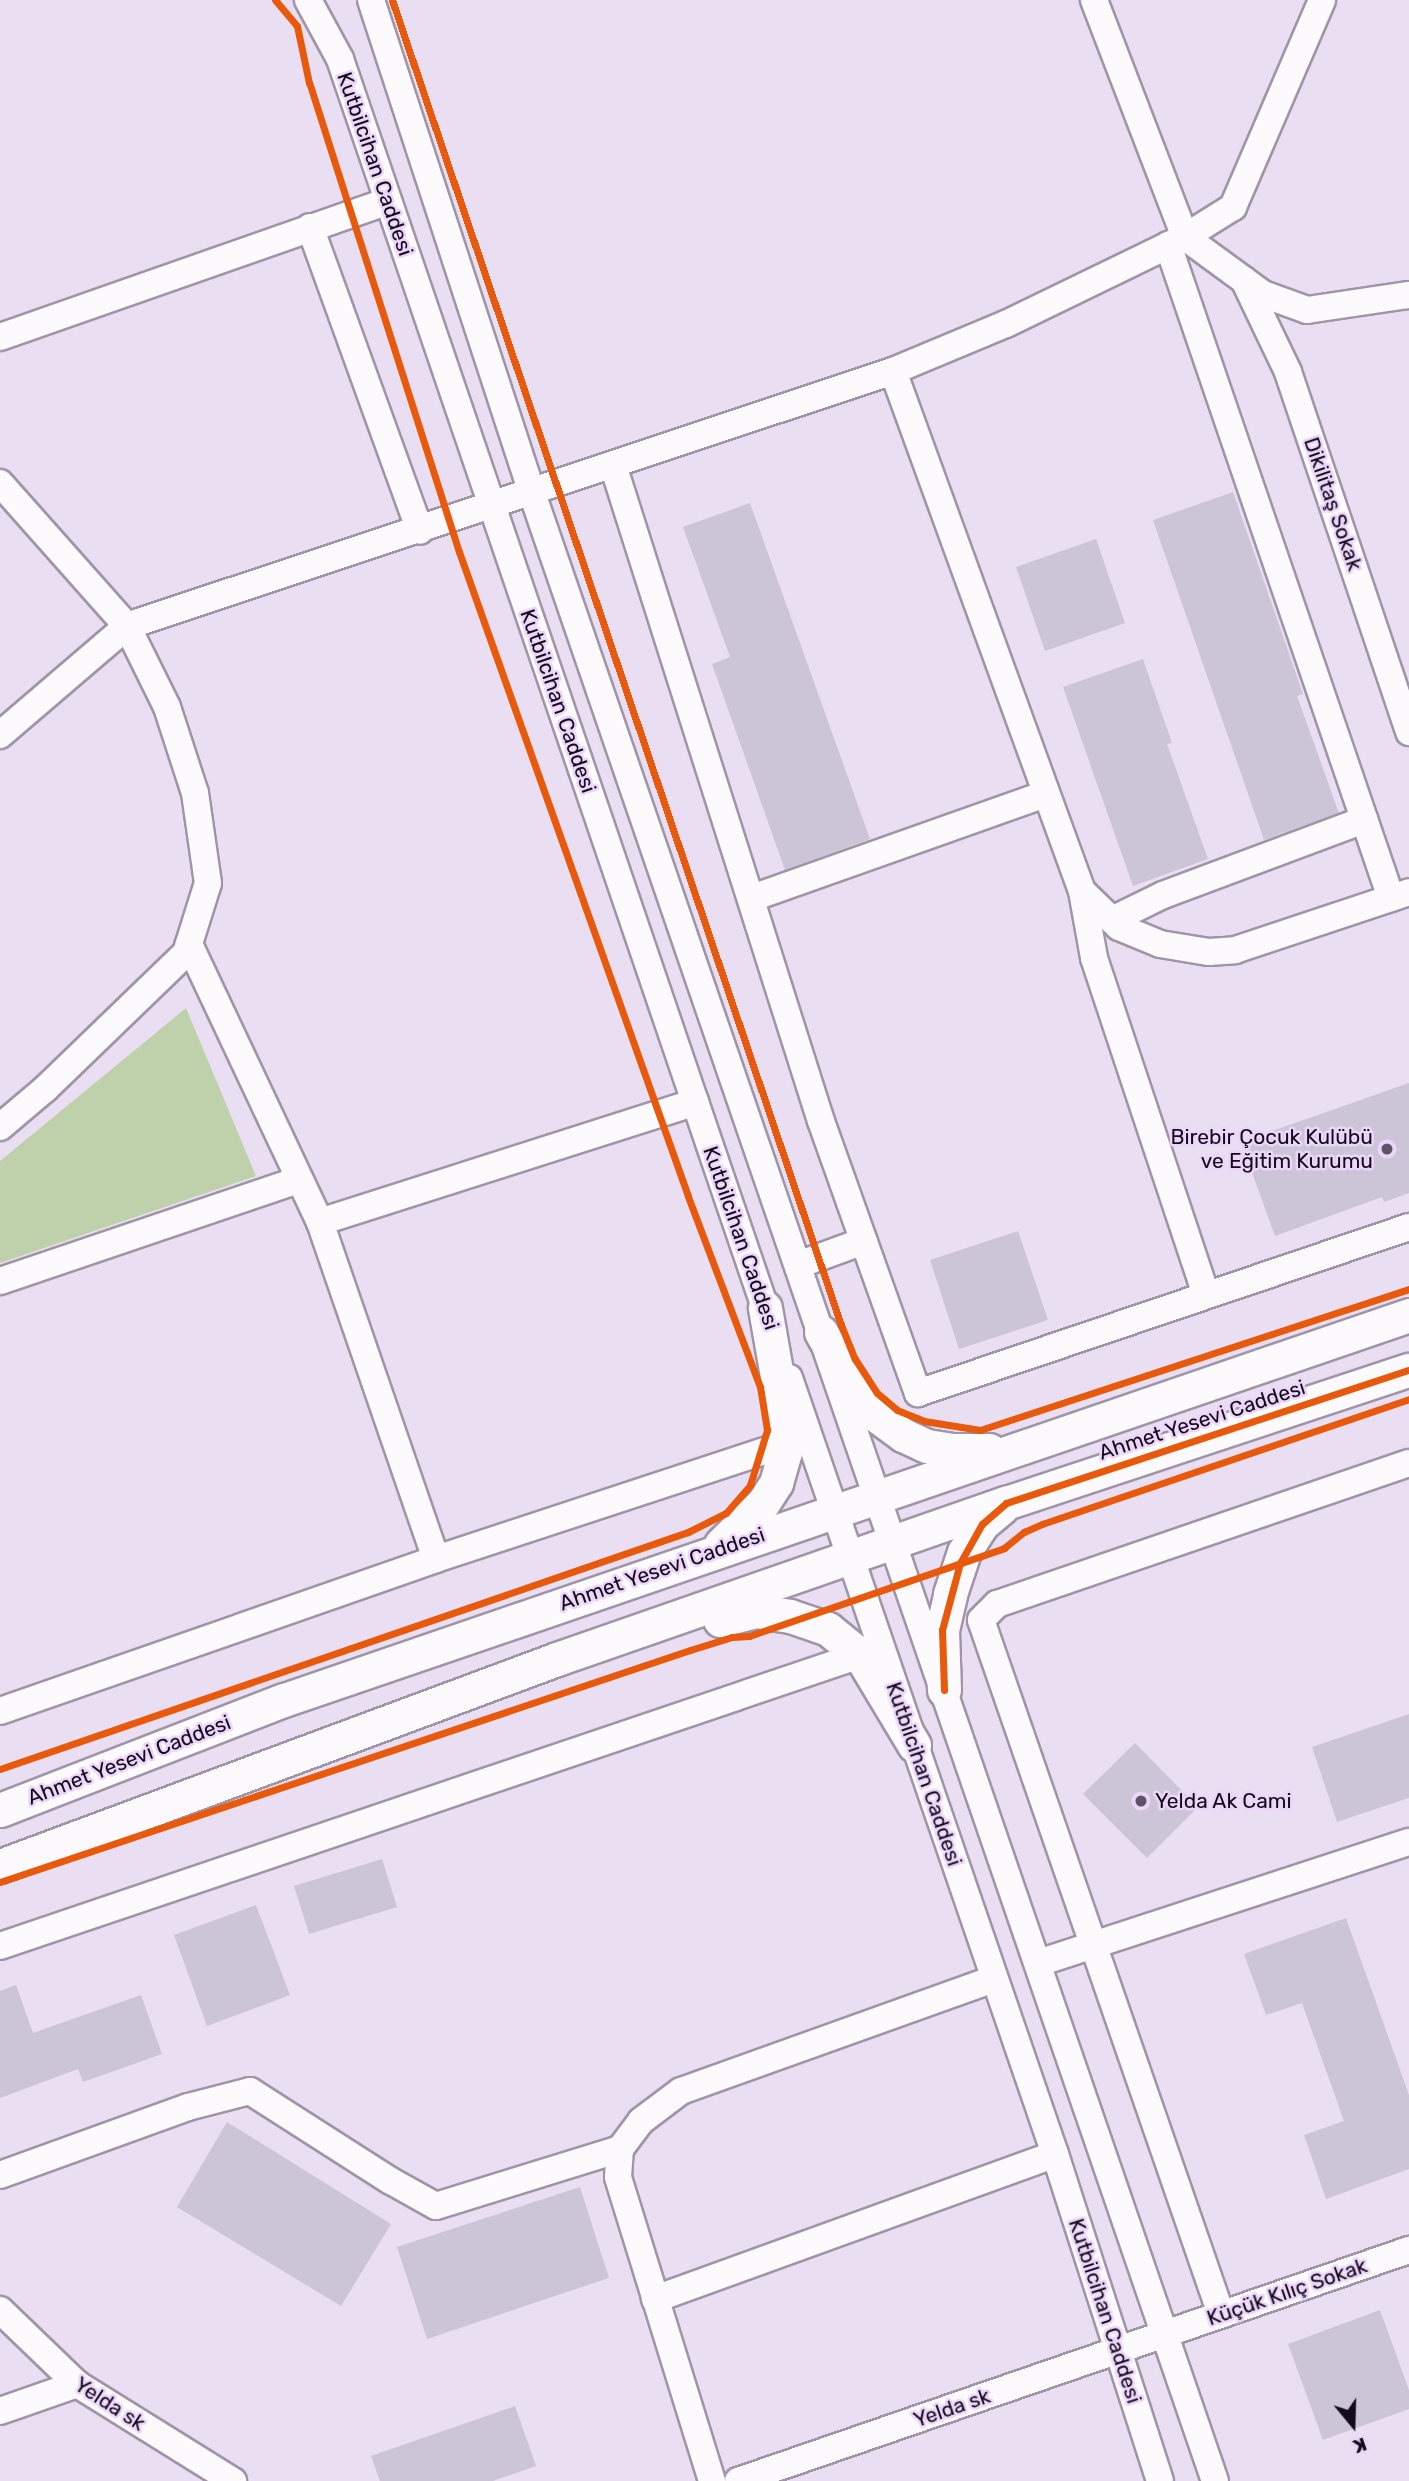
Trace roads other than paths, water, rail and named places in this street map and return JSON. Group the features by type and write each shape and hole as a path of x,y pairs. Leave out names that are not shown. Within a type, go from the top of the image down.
{"main road":[{"path":"713,1551 763,1503 776,1483 785,1444 784,1416 765,1308"},
{"name":"Ahmet Yesevi Caddesi","path":"0,1810 284,1700 833,1509 1409,1315"},
{"path":"821,1332 857,1395 874,1413 903,1435 928,1446 953,1451 1016,1449"},
{"name":"Ahmet Yesevi Caddesi","path":"0,1866 558,1659 893,1541 1409,1370"},
{"path":"944,1690 942,1630 953,1584 964,1552 982,1524 1006,1503"},
{"path":"558,1659 755,1611 790,1616 828,1629 860,1655 914,1745"}],"street":[{"name":"Kutbilcihan Caddesi","path":"308,0 340,59 993,1979 1055,2154 1160,2481"},
{"name":"Kutbilcihan Caddesi","path":"371,0 532,493 1215,2481"},
{"path":"1082,891 1119,927 1160,944 1209,952 1235,950 1400,895 1364,820 1176,241 1094,0"},
{"path":"0,735 127,626 420,531 893,371 1006,324 1176,241 1233,207 1322,0"},
{"path":"0,337 388,201"},
{"path":"310,227 420,531"},
{"path":"1176,241 1263,294 1307,310 1409,295"},
{"name":"Dikilitaş Sokak","path":"1244,280 1288,372 1409,733"},
{"path":"893,371 1082,891 1094,958 1206,1294"},
{"path":"613,465 821,1121 918,1392 1409,1227"},
{"path":"0,483 127,626 167,708 195,793 208,883 186,953 45,1088 0,1127"},
{"path":"752,898 1046,794"},
{"path":"1112,920 1163,895 1364,820"},
{"path":"189,944 320,1222 436,1559"},
{"path":"320,1222 695,1102"},
{"path":"0,1281 299,1180"},
{"path":"798,1265 864,1241"},
{"path":"0,1711 436,1559 785,1444"},
{"path":"1221,2314 981,1620 997,1604 1409,1463"},
{"path":"0,1946 860,1655"},
{"path":"1038,1963 1409,1842"},
{"path":"712,2481 618,2177 620,2149 641,2122 681,2091 993,1979"},
{"path":"0,2175 188,2107 250,2091 391,2181 436,2206 620,2149"},
{"path":"655,2299 1055,2154"},
{"name":"Küçük Kılıç Sokak","path":"1164,2333 1409,2250"},
{"name":"Yelda sk","path":"0,2310 77,2384 233,2481"},
{"name":"Yelda sk","path":"738,2481 1118,2352 1164,2333"},
{"path":"0,2411 77,2384"}],"place":[{"name":"Birebir Çocuk Kulübü ve Eğitim Kurumu","path":"1387,1149"},
{"name":"Yelda Ak Cami","path":"1141,1801"}]}
